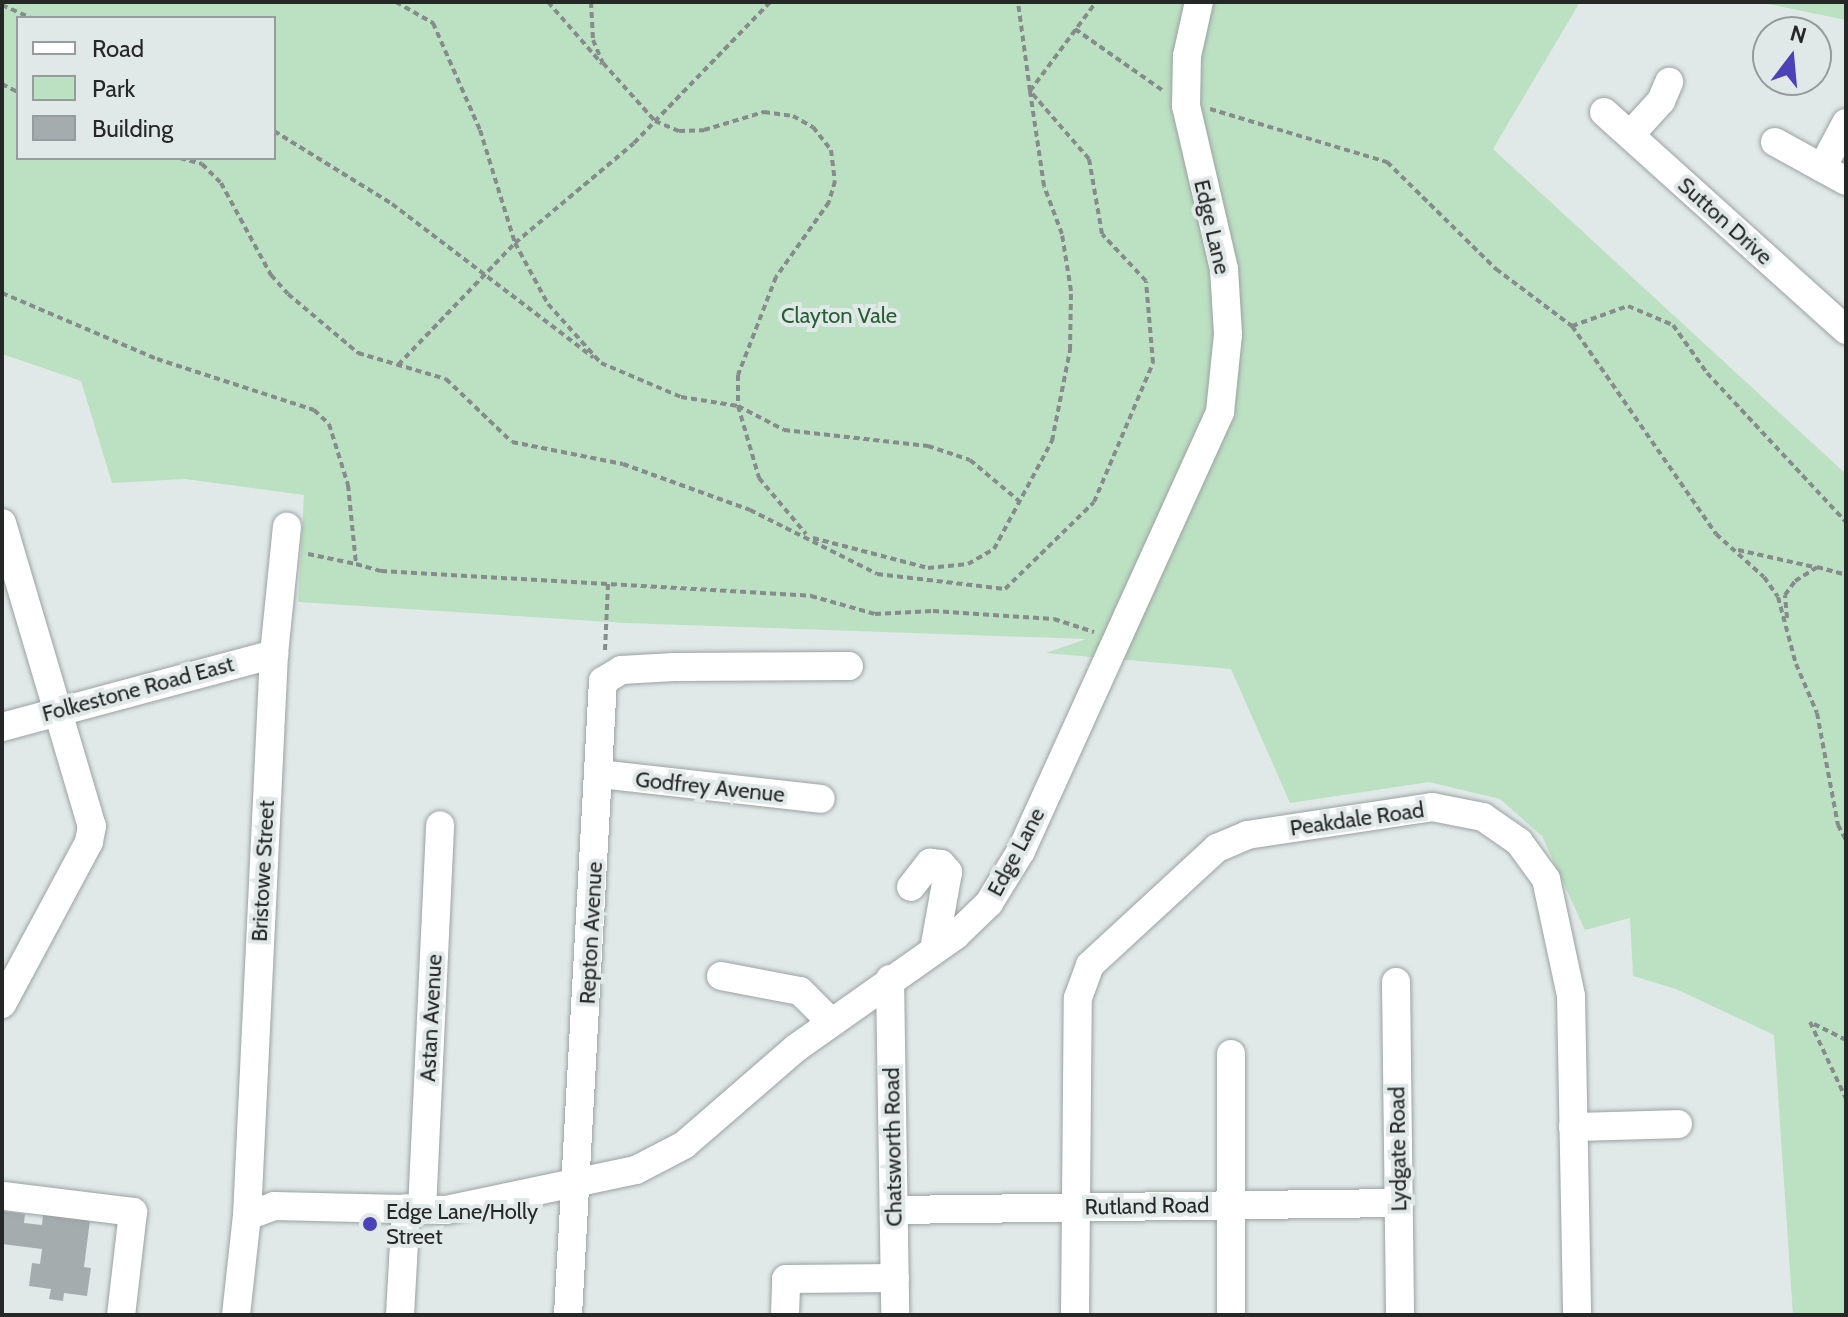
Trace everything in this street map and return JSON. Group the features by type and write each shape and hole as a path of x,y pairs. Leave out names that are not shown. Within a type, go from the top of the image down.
{"street":[{"name":"Edge Lane","path":"247,1216 274,1206 414,1209 579,1185 636,1170 684,1145 831,1022 934,950 989,903 1021,851 1220,412 1227,374 1224,269 1186,106 1187,56 1199,2"},
{"path":"1630,135 1661,101 1669,82"},
{"name":"Sutton Drive","path":"1604,112 1846,330"},
{"path":"1775,142 1834,175 1846,123"},
{"path":"2,523 92,826 89,842 2,1004"},
{"name":"Bristowe Street","path":"247,1216 274,654 285,540"},
{"name":"Folkestone Road East","path":"2,727 59,709 274,654"},
{"path":"603,681 621,670 849,666"},
{"name":"Repton Avenue","path":"568,1315 579,1185 603,681"},
{"name":"Godfrey Avenue","path":"599,774 821,799"},
{"name":"Peakdale Road","path":"1075,1315 1078,998 1090,965 1217,848 1247,835 1432,807 1483,817 1519,842 1546,879 1571,996 1577,1315"},
{"name":"Astan Avenue","path":"400,1315 414,1209 440,825"},
{"path":"911,887 930,863 948,872 934,950"},
{"path":"721,976 800,991 831,1022"},
{"name":"Chatsworth Road","path":"890,979 895,1315"},
{"name":"Lydgate Road","path":"1396,982 1400,1315"},
{"path":"1231,1054 1231,1315"},
{"path":"1573,1127 1678,1124"},
{"path":"5,1196 133,1212 121,1315"},
{"name":"Rutland Road","path":"895,1210 1399,1203"},
{"path":"236,1315 247,1216"},
{"path":"785,1315 786,1279 895,1278"}],"path":[{"path":"396,2 433,23 480,130 515,243 548,304 601,363"},
{"path":"548,2 655,121 679,131 704,130 764,112 793,116 813,127 831,150 835,181 829,202 776,277 738,375 738,406 759,478 809,538 928,568 968,564 994,549 1052,441 1070,350 1071,291 1062,234 1044,186 1018,2"},
{"path":"591,2 593,40 622,87"},
{"path":"398,365 515,243 655,121 770,2"},
{"path":"1030,91 1096,2"},
{"path":"2,5 27,16"},
{"path":"1075,29 1186,106 1217,110 1387,162 1496,269 1572,326 1708,523 1764,577 1788,624"},
{"path":"187,160 202,164 221,183 271,275 288,294 358,353 446,379 512,442 623,464 750,510 877,574 1005,589 1094,502 1153,363 1146,281 1102,234 1089,159 1030,91"},
{"path":"276,132 392,204 601,363 681,397 738,406 784,430 928,446 970,460 1019,501"},
{"path":"2,293 157,359 314,410 329,424 348,485 356,564"},
{"path":"1572,326 1628,306 1673,325 1707,373 1846,522"},
{"path":"285,540 381,571 811,596 875,614 933,611 1054,619 1117,640"},
{"path":"1734,548 1846,575"},
{"path":"1817,567 1795,581 1785,595 1788,624 1796,664 1817,713 1838,825 1846,840"},
{"path":"603,681 608,583"},
{"path":"1846,1040 1810,1022 1846,1099"}],"green space":[{"name":"Clayton Vale","path":"2,2 1580,2 1493,149 1846,474 1846,1315 1793,1315 1774,1035 1676,989 1633,976 1630,918 1585,930 1542,836 1500,799 1429,782 1290,803 1231,669 1046,653 1086,639 625,623 298,602 304,495 185,479 112,483 81,381 2,354"},
{"path":"1758,2 1846,2 1846,20"}],"building":[{"path":"44,1205 91,1212 84,1267 91,1268 87,1296 64,1293 63,1301 49,1299 51,1289 29,1286 32,1263 40,1264 42,1249 2,1244 2,1211 25,1214 24,1223 42,1225"}],"place":[{"name":"Edge Lane/Holly Street","path":"370,1224"}]}
